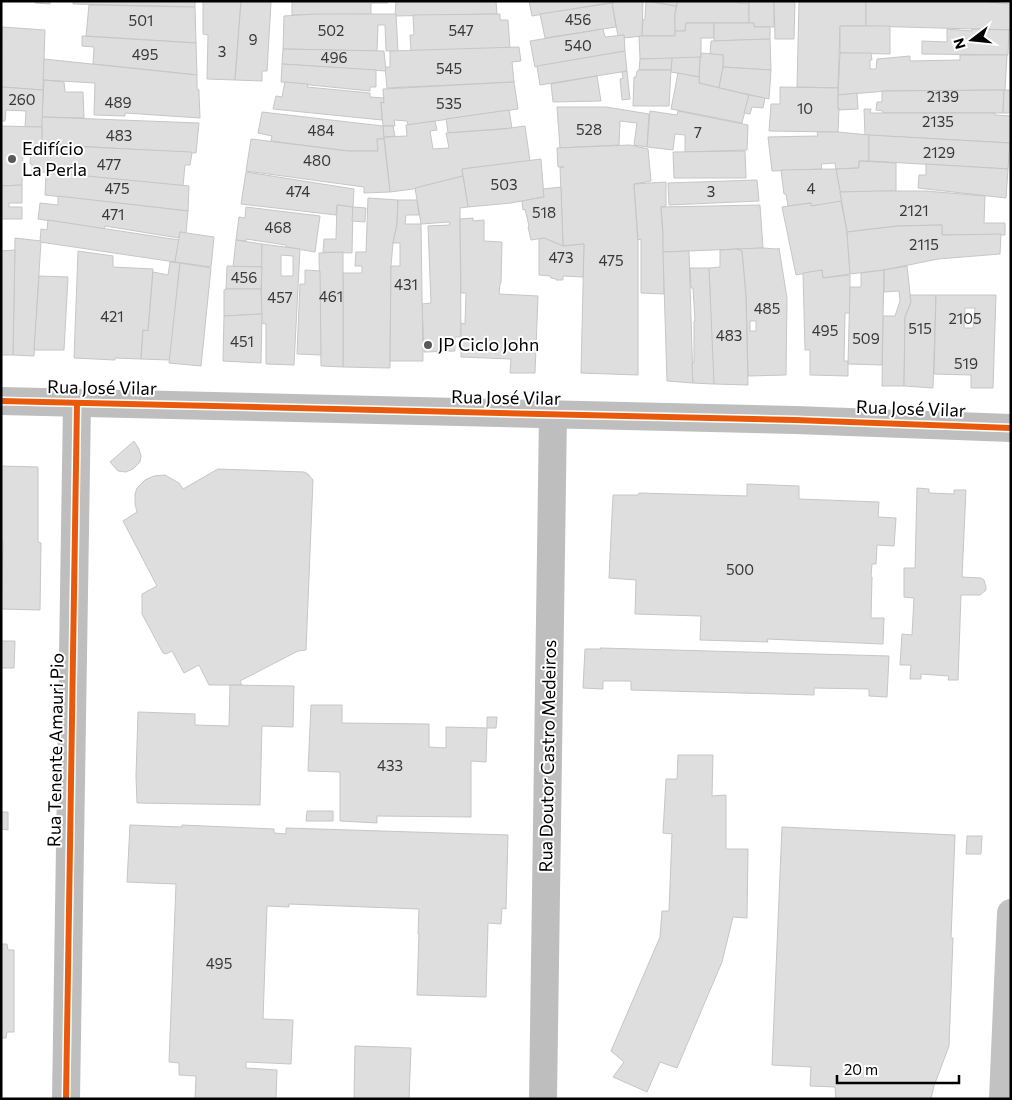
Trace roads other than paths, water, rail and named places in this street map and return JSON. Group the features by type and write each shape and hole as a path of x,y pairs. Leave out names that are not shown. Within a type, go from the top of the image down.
{"street":[{"name":"Rua José Vilar","path":"1,401 795,420 1011,428"},
{"name":"Rua Tenente Amauri Pio","path":"66,1099 77,403"},
{"name":"Rua Doutor Castro Medeiros","path":"543,1099 553,414"},
{"path":"1003,1099 1011,913"}],"place":[{"name":"Edifício La Perla","path":"12,159"},
{"name":"JP Ciclo John","path":"428,345"}]}
